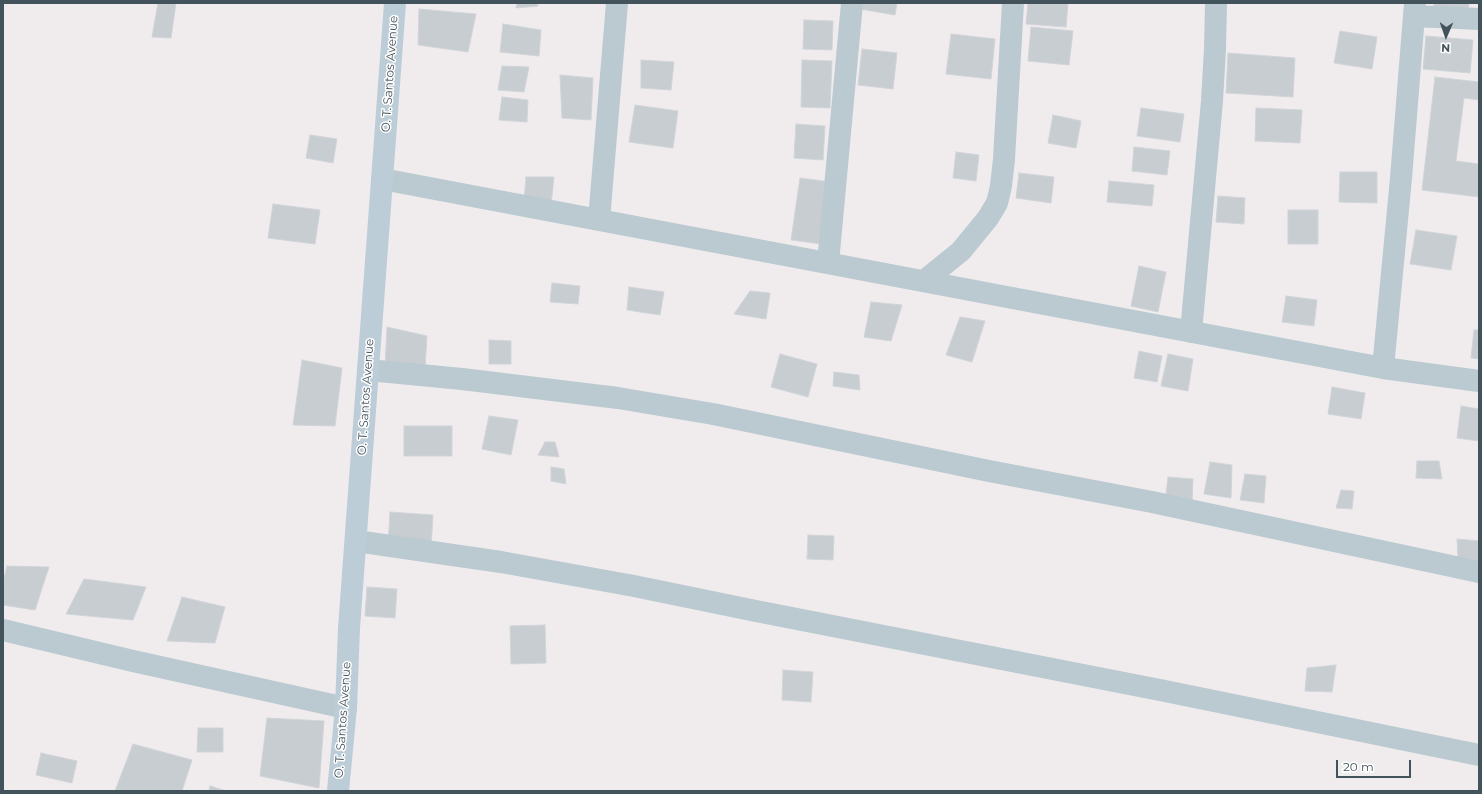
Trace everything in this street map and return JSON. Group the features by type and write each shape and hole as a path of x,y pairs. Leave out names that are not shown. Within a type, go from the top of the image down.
{"street":[{"name":"O. T. Santos Avenue","path":"338,791 346,708 349,628 395,3"},
{"path":"599,220 617,3"},
{"path":"828,263 852,3"},
{"path":"924,281 961,251 988,218 997,203 1001,186 1004,159 1013,3"},
{"path":"1191,332 1212,101 1216,3"},
{"path":"1383,368 1415,10 1479,19"},
{"path":"382,179 1383,368 1479,381"},
{"path":"368,370 462,379 618,398 713,414 989,471 1152,502 1479,572"},
{"path":"356,541 501,562 634,586 1152,688 1479,755"},
{"path":"3,630 133,661 346,708"}],"building":[{"path":"158,3 176,3 171,38 152,37"},
{"path":"517,3 537,3 538,6 516,8"},
{"path":"861,3 897,3 895,15 860,9"},
{"path":"1028,3 1068,3 1066,27 1026,24"},
{"path":"1434,3 1469,3 1468,12 1434,9"},
{"path":"419,9 476,14 468,52 418,45"},
{"path":"804,20 833,21 832,50 803,49"},
{"path":"503,24 541,30 539,56 500,52"},
{"path":"1031,27 1073,31 1069,65 1028,61"},
{"path":"1340,31 1377,37 1372,69 1334,63"},
{"path":"951,34 995,39 991,79 946,74"},
{"path":"1426,36 1473,40 1470,73 1423,69"},
{"path":"862,49 897,53 893,89 858,85"},
{"path":"1228,53 1295,58 1293,97 1226,93"},
{"path":"641,60 674,62 671,90 641,88"},
{"path":"802,60 832,61 830,108 801,107"},
{"path":"502,66 529,67 524,92 498,90"},
{"path":"560,75 593,78 591,120 562,118"},
{"path":"1435,77 1479,82 1479,100 1464,98 1456,161 1479,164 1479,197 1422,190"},
{"path":"502,97 528,100 527,122 499,120"},
{"path":"635,105 678,111 673,148 629,142"},
{"path":"1141,108 1184,114 1180,142 1137,136"},
{"path":"1256,108 1302,110 1300,143 1255,141"},
{"path":"1053,115 1081,121 1076,148 1048,143"},
{"path":"796,124 825,126 823,160 794,158"},
{"path":"310,135 337,139 333,163 306,158"},
{"path":"1134,147 1170,151 1167,175 1132,171"},
{"path":"956,152 979,155 976,181 953,178"},
{"path":"1340,172 1377,172 1377,203 1339,202"},
{"path":"1019,173 1054,177 1051,203 1016,198"},
{"path":"526,177 554,177 551,205 524,201"},
{"path":"800,178 831,182 822,244 791,240"},
{"path":"1109,181 1154,185 1152,206 1107,202"},
{"path":"1218,196 1245,198 1244,224 1216,222"},
{"path":"273,204 320,210 315,244 268,238"},
{"path":"1288,210 1318,210 1318,244 1288,244"},
{"path":"1416,230 1457,236 1451,270 1410,264"},
{"path":"1139,266 1166,272 1158,312 1131,306"},
{"path":"552,283 580,286 578,304 550,302"},
{"path":"629,287 664,292 660,315 627,310"},
{"path":"750,291 770,293 766,319 734,314"},
{"path":"1286,296 1317,300 1314,326 1282,322"},
{"path":"871,302 902,305 891,341 864,337"},
{"path":"960,317 985,321 972,362 946,355"},
{"path":"387,327 427,336 425,369 385,369"},
{"path":"1474,330 1479,330 1479,359 1471,358"},
{"path":"489,340 511,341 511,364 489,364"},
{"path":"1139,351 1162,356 1157,382 1134,378"},
{"path":"780,354 817,364 808,397 771,387"},
{"path":"1168,354 1193,359 1188,391 1161,386"},
{"path":"302,360 342,368 335,426 293,425"},
{"path":"834,372 859,375 860,390 833,386"},
{"path":"1332,387 1365,393 1361,419 1328,414"},
{"path":"1461,406 1479,409 1479,441 1457,438"},
{"path":"489,416 518,420 511,455 482,449"},
{"path":"404,426 452,426 452,456 404,456"},
{"path":"545,442 555,442 559,457 538,455"},
{"path":"1417,461 1439,461 1442,479 1416,478"},
{"path":"1210,462 1232,465 1231,498 1204,494"},
{"path":"551,467 564,469 566,484 551,481"},
{"path":"1245,474 1266,476 1264,503 1240,500"},
{"path":"1168,477 1193,479 1192,505 1165,503"},
{"path":"1341,490 1354,491 1352,509 1336,508"},
{"path":"390,512 433,515 431,548 388,545"},
{"path":"808,535 834,536 833,560 807,559"},
{"path":"1457,539 1479,541 1479,561 1458,559"},
{"path":"7,566 49,567 35,610 3,605 3,582"},
{"path":"84,579 146,587 133,620 66,614"},
{"path":"367,587 397,589 395,618 365,616"},
{"path":"182,597 225,607 215,643 167,641"},
{"path":"545,625 546,663 511,664 510,626"},
{"path":"1336,665 1332,692 1305,691 1307,668"},
{"path":"783,670 813,672 811,702 782,700"},
{"path":"267,718 324,721 319,788 260,776"},
{"path":"198,728 223,728 223,752 197,752"},
{"path":"133,744 192,760 182,791 115,791"},
{"path":"41,753 77,761 72,783 36,775"},
{"path":"210,786 226,791 209,791"}]}
